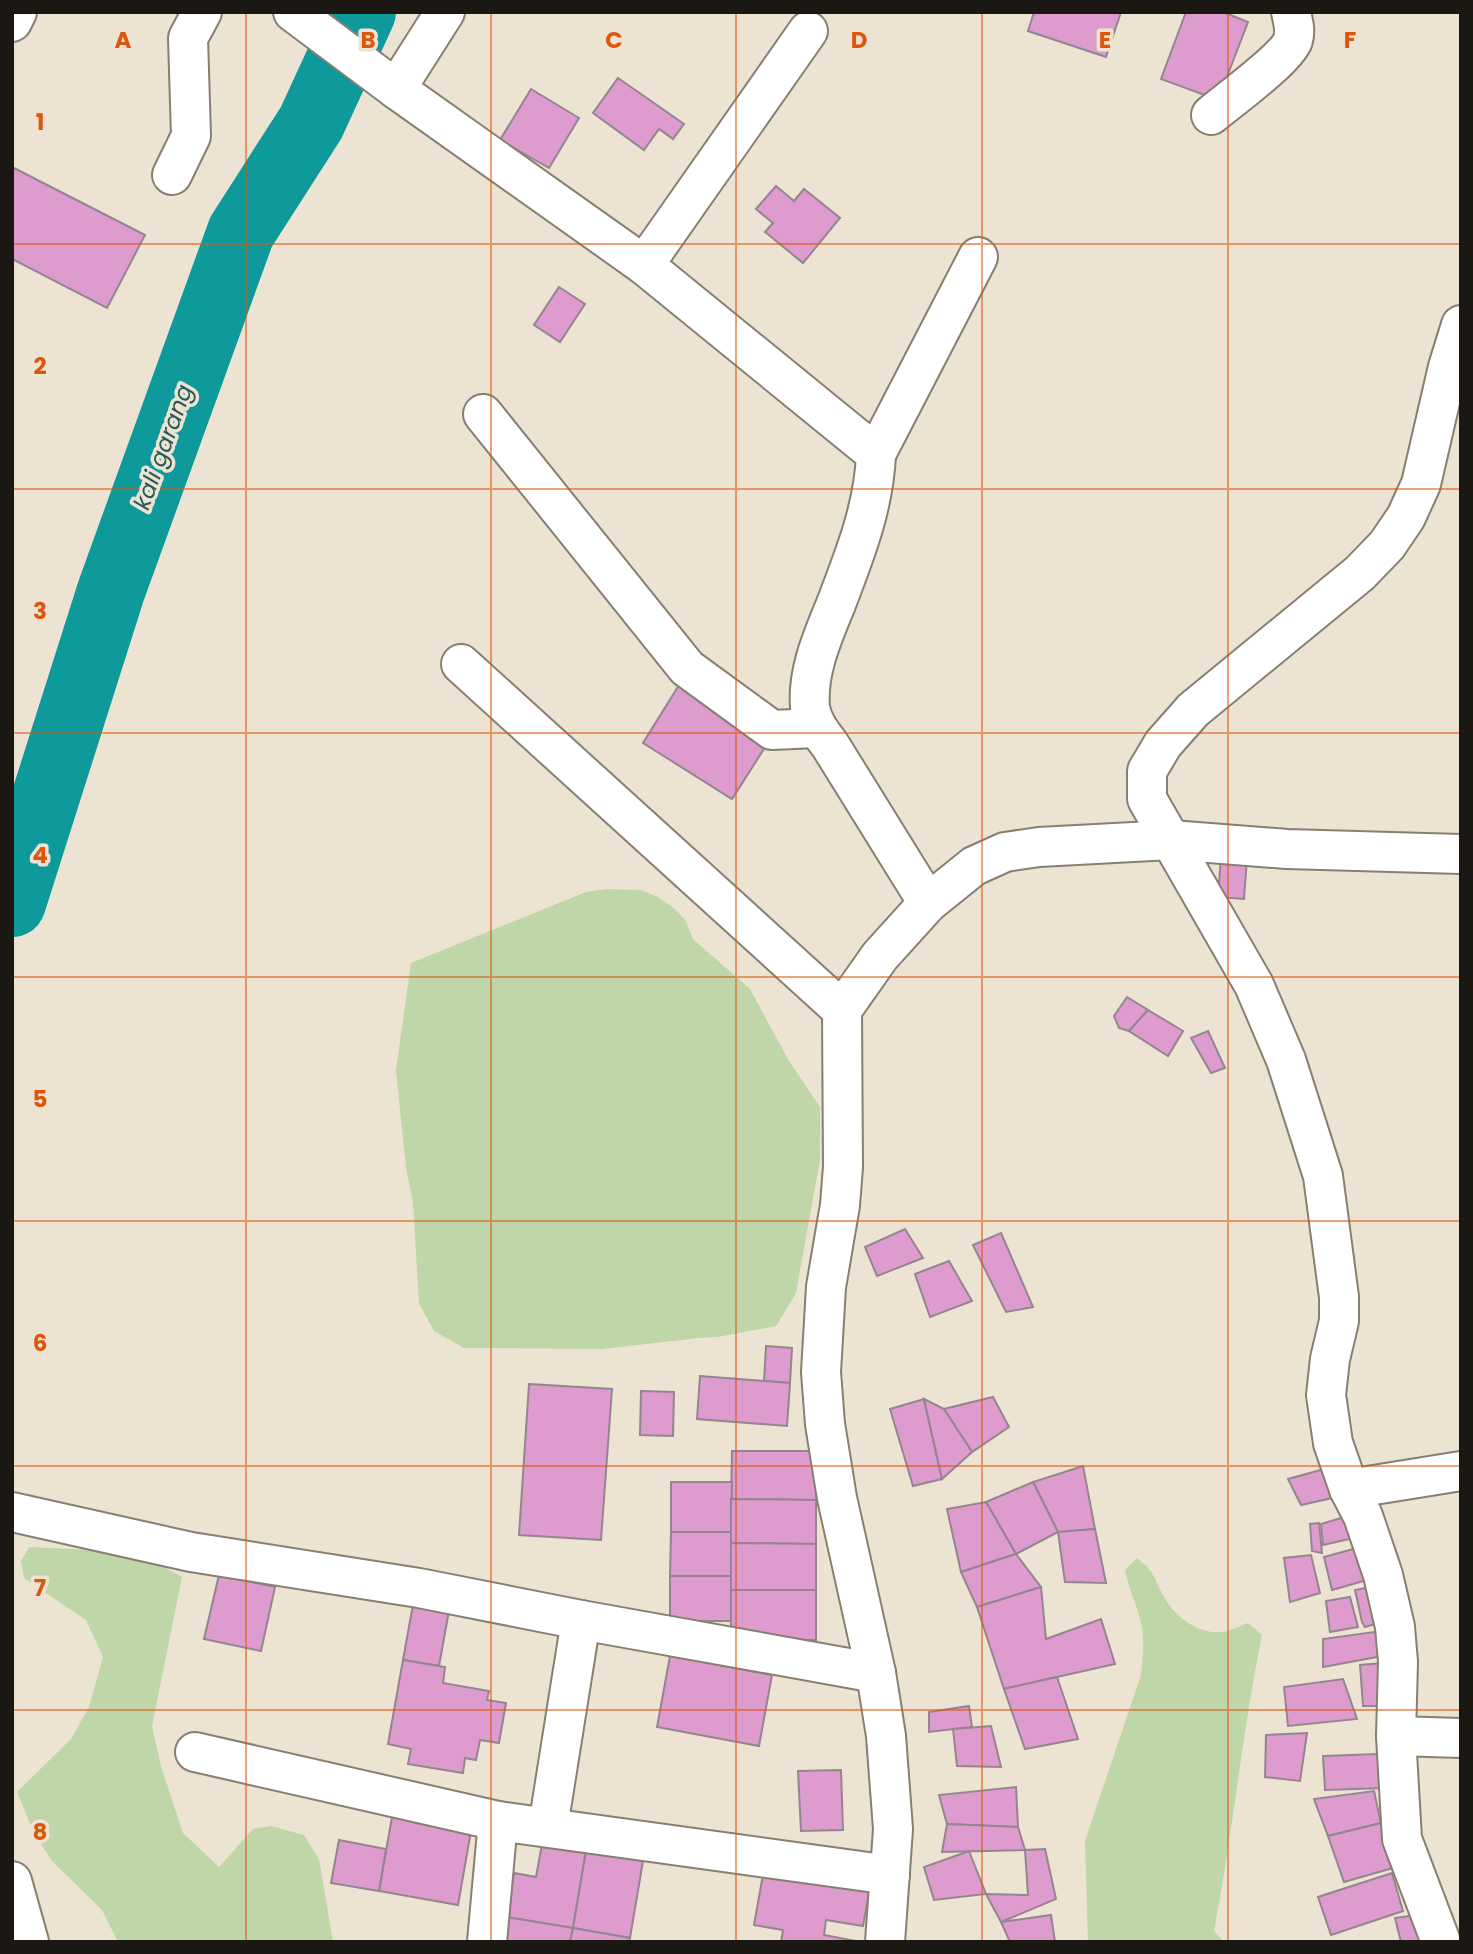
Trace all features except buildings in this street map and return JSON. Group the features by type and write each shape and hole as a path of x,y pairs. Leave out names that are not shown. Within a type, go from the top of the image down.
{"street":[{"path":"12,22 17,12"},
{"path":"172,175 191,136 188,38 202,12"},
{"path":"293,12 383,80 645,265 876,454"},
{"path":"383,80 445,12"},
{"path":"1212,115 1273,63 1292,43 1295,31 1291,12"},
{"path":"645,265 808,31"},
{"path":"928,902 830,745 816,728 810,709 811,678 820,644 867,517 875,484 876,454 978,257"},
{"path":"1441,1942 1402,1839 1396,1736 1398,1662 1395,1627 1383,1575 1333,1443 1326,1395 1330,1359 1339,1321 1339,1297 1323,1176 1286,1060 1254,985 1147,799 1147,771 1163,744 1193,710 1360,573 1387,545 1406,517 1421,484 1448,367 1461,325"},
{"path":"482,414 687,668 772,730 816,728"},
{"path":"461,664 842,1010"},
{"path":"884,1942 893,1829 886,1735 876,1673 837,1498 825,1424 821,1372 826,1287 840,1205 843,1167 842,1010 880,956 928,902 974,866 1004,852 1039,847 1171,840 1287,849 1461,854"},
{"path":"1349,1489 1461,1471"},
{"path":"12,1512 191,1552 419,1588 876,1673"},
{"path":"548,1827 581,1620"},
{"path":"1396,1736 1461,1738"},
{"path":"195,1752 498,1821 890,1875"},
{"path":"487,1942 498,1821"},
{"path":"12,1881 29,1942"}],"green space":[{"path":"605,889 641,890 674,908 686,921 693,939 750,989 789,1061 820,1107 820,1160 796,1293 776,1326 718,1337 602,1349 464,1348 434,1331 419,1303 413,1202 406,1168 396,1070 411,963 586,892"},
{"path":"29,1547 137,1552 182,1577 152,1726 161,1766 183,1833 219,1867 253,1829 271,1826 304,1835 319,1859 333,1942 118,1942 102,1910 52,1861 34,1833 17,1792 71,1739 89,1707 103,1657 86,1620 24,1578 21,1561"},
{"path":"1137,1558 1151,1571 1168,1604 1188,1623 1213,1632 1248,1623 1262,1635 1214,1931 1224,1942 1088,1942 1085,1841 1141,1675 1142,1626 1125,1570"}],"waterway":[{"name":"kali garang","path":"12,903 111,591 241,232 311,123 362,12"}]}
